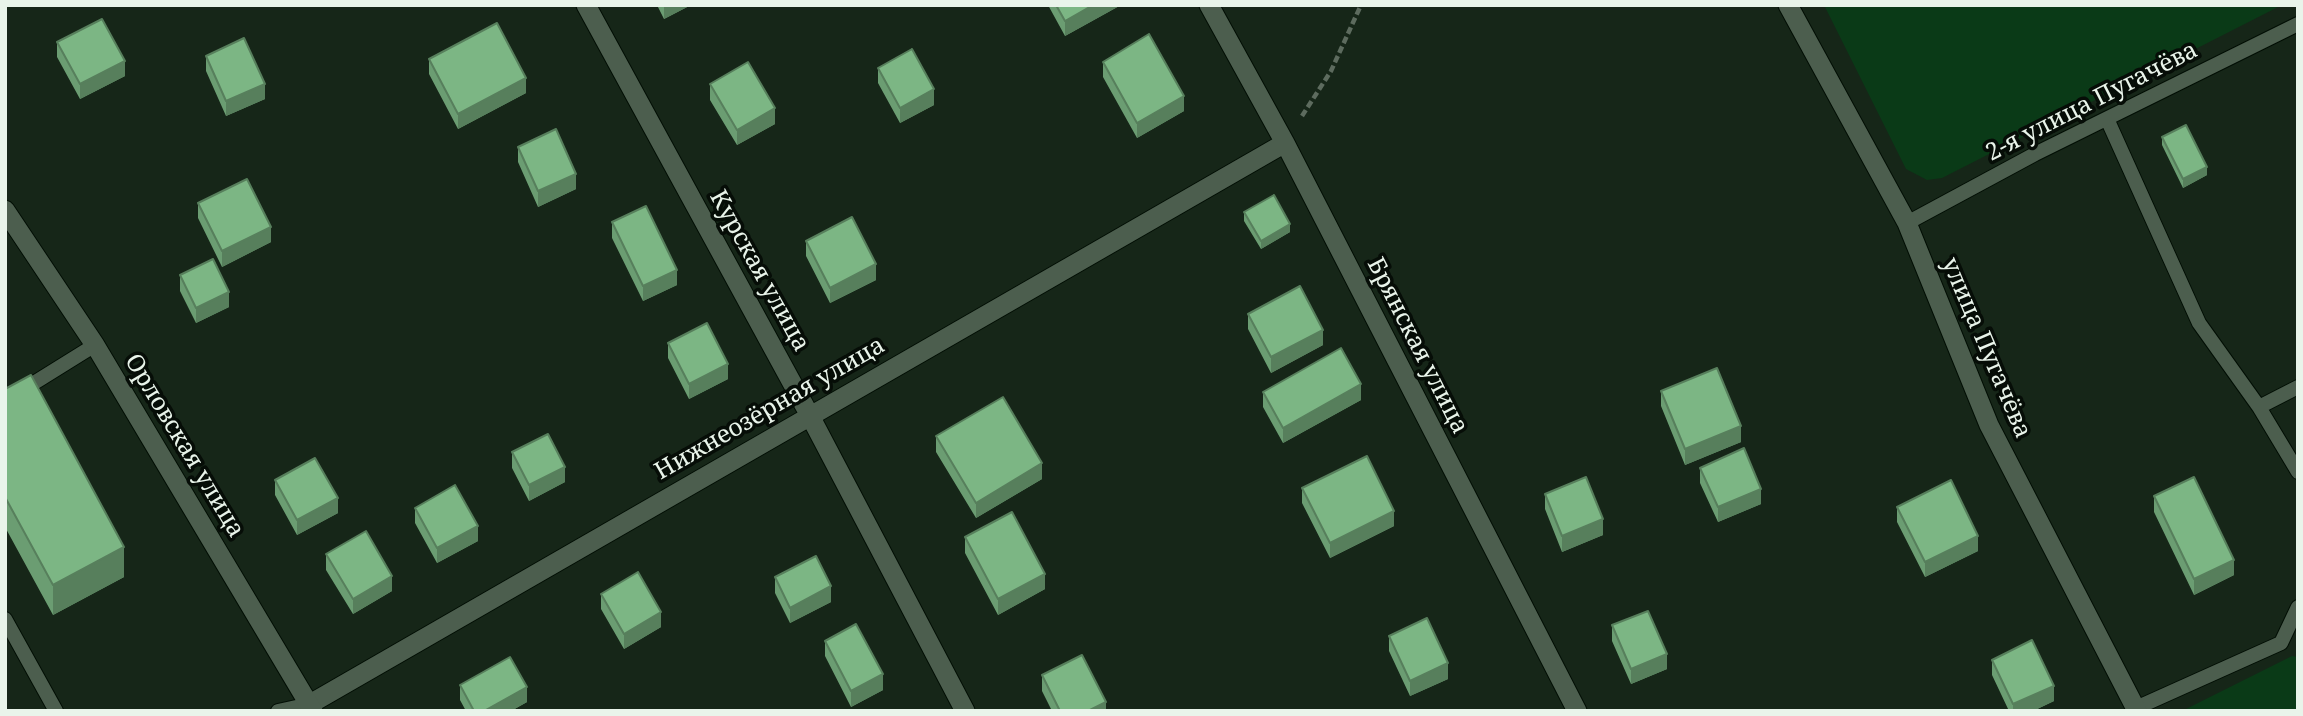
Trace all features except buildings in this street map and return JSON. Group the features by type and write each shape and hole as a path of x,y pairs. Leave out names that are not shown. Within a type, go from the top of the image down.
{"street":[{"name":"Курская улица","path":"586,5 809,414 965,711"},
{"name":"Брянская улица","path":"1209,5 1285,143 1577,711"},
{"name":"улица Пугачёва","path":"1788,5 1907,223 1989,425 2137,710"},
{"name":"Нижнеозёрная улица","path":"312,707 809,414 1285,143"},
{"name":"Орловская улица","path":"5,210 95,345 312,707"}],"lane":[{"name":"2-я улица Пугачёва","path":"1907,223 2035,154 2108,121 2298,24"},
{"path":"2108,121 2199,323 2259,407 2298,472"},
{"path":"5,401 95,345"},
{"path":"2259,407 2298,387"},
{"path":"2281,643 2298,607"},
{"path":"5,619 56,711"},
{"path":"2137,710 2281,643 2298,644"},
{"name":"Нижнеозёрная улица","path":"278,711 312,707"}],"path":[{"path":"1285,143 1331,71 1362,5"}],"green space":[{"path":"1824,5 2282,5 1942,178 1927,180 1906,169"},
{"path":"2292,656 2298,657 2298,711 2182,711"}]}
